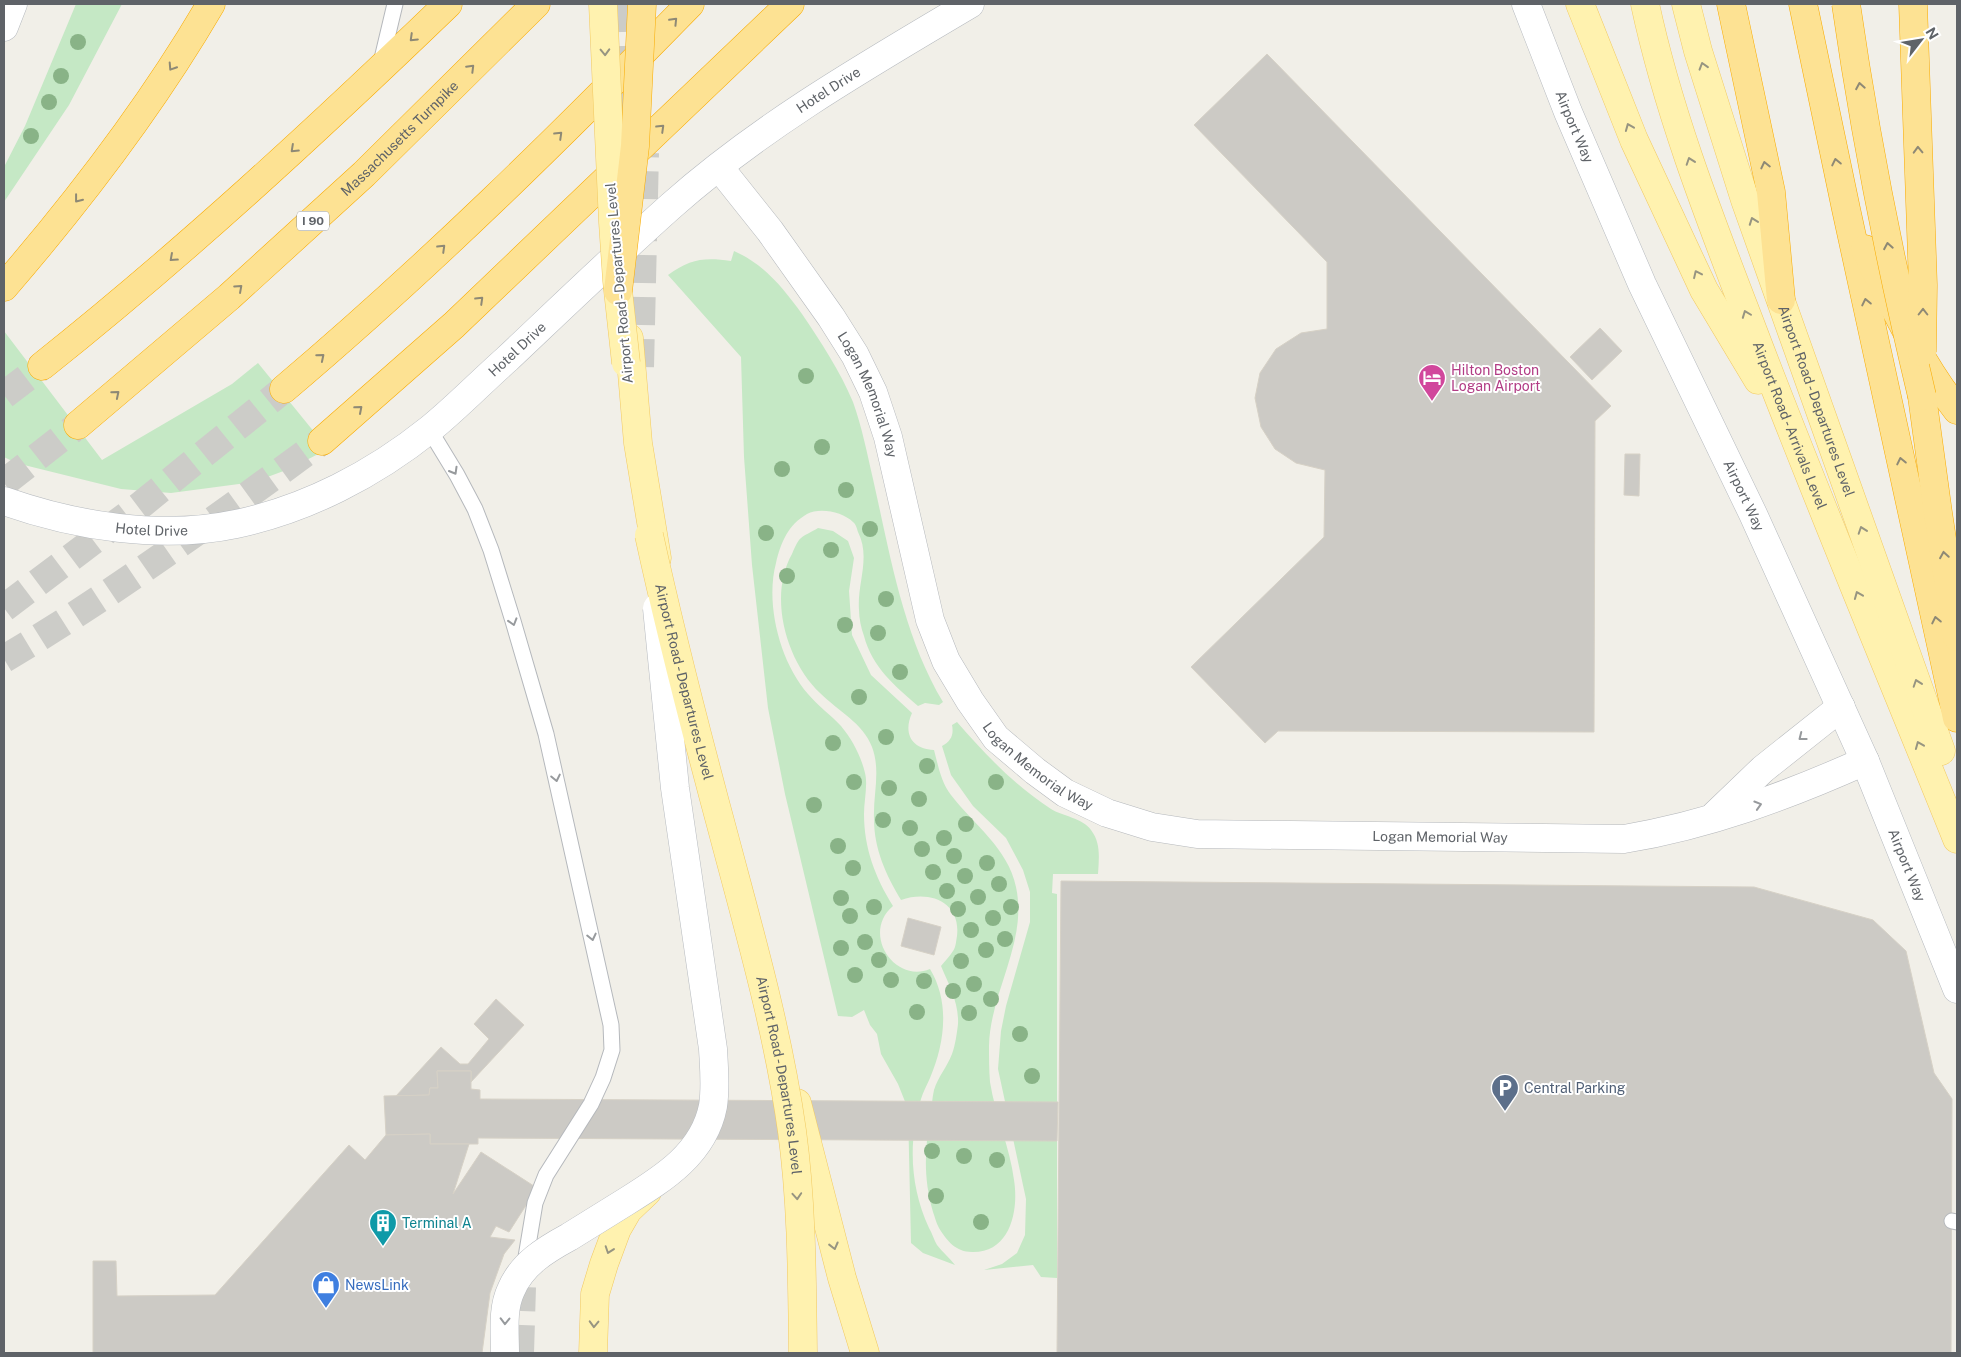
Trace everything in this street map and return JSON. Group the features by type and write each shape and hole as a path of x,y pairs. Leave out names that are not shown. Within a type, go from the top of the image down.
{"highway":[{"path":"42,366 156,273 237,201 448,4"},
{"name":"Massachusetts Turnpike","path":"78,426 236,291 364,174 536,4"},
{"path":"618,291 635,146 642,4"},
{"path":"284,389 346,336 438,252 690,4"},
{"path":"322,440 454,325 790,4"},
{"path":"1731,4 1771,192 1781,300"},
{"path":"1803,4 1957,718"},
{"path":"1846,4 1895,284 1922,396 1957,637"},
{"path":"1913,4 1923,285 1922,396"},
{"path":"4,287 60,222 92,180 150,100 205,11"},
{"path":"1846,209 1905,328 1957,410"}],"main road":[{"path":"4,27 13,4"},
{"name":"Airport Road - Departures Level","path":"603,4 609,160 618,291 637,471 690,713 769,1008 781,1069 792,1132 797,1194 802,1353"},
{"name":"Hotel Drive","path":"4,500 39,512 76,521 128,529 185,529 236,524 286,510 336,489 360,476 430,429 672,205 761,134 802,106 970,4"},
{"name":"Airport Way","path":"1526,4 1572,121 1638,275 1753,514 1865,761 1957,988"},
{"path":"1580,4 1634,140 1704,290 1800,453"},
{"name":"Airport Road - Arrivals Level","path":"1645,4 1666,86 1701,192 1800,453 1957,839"},
{"name":"Airport Road - Departures Level","path":"1686,4 1720,124 1957,795"},
{"name":"Logan Memorial Way","path":"719,167 770,231 831,317 855,355 873,392 888,437 930,620 946,661 970,701 996,738 1065,793 1107,813 1152,827 1198,834 1624,838 1664,832 1766,802 1865,761"},
{"path":"522,1287 537,1262 656,1183 674,1170 690,1154 704,1132 712,1106 715,1081 713,1049 638,443 628,324"},
{"path":"649,524 678,653 805,1131 842,1278 865,1353"},
{"path":"504,1353 507,1300 511,1288 527,1265 549,1248 596,1221 674,1170 690,1154 704,1132 712,1107 715,1081 713,1049 675,788 649,524"},
{"name":"Logan Memorial Way","path":"1711,819 1763,769 1841,707"},
{"path":"593,1353 595,1294 613,1238 628,1210 656,1183"},
{"path":"842,1278 855,1353"}],"lane":[{"path":"380,69 395,4"},
{"path":"430,429 457,474 474,509 491,550 505,594 546,734 611,1025 612,1050 603,1078 591,1104 546,1175 535,1202 526,1248 522,1287"}],"green space":[{"path":"76,4 122,4 69,105 4,202 4,167 25,126"},
{"path":"734,251 745,256 764,270 788,295 823,346 848,390 862,430 899,594 929,676 943,702 939,705 925,703 918,706 885,675 868,647 859,613 864,561 862,542 855,524 849,518 825,511 812,512 800,518 786,535 776,563 772,596 777,632 798,681 845,731 861,760 866,783 864,809 868,850 876,873 893,906 884,917 880,929 881,942 886,953 894,963 905,969 917,972 930,969 941,995 943,1009 942,1037 935,1065 922,1096 917,1115 914,1132 913,1164 918,1197 929,1228 937,1245 955,1265 923,1253 911,1243 908,1109 898,1084 881,1054 877,1034 870,1025 864,1010 852,1017 838,1016 785,794 768,708 752,565 744,457 741,357 668,275 690,262 698,260 731,261"},
{"path":"4,331 102,460 232,384 258,363 328,449 289,469 254,482 171,493 121,489 16,463 4,457"},
{"path":"818,528 833,531 848,541 854,558 849,591 852,635 871,675 912,713 908,727 911,739 920,747 934,750 945,785 951,795 1006,860 1016,887 1017,927 1013,947 995,1006 989,1046 990,1082 1012,1168 1015,1204 1013,1217 1003,1238 995,1246 985,1250 966,1252 952,1245 945,1237 938,1226 933,1212 926,1175 927,1141 933,1093 952,1054 958,1024 955,1001 941,966 954,949 957,924 949,907 933,898 912,897 901,900 890,881 876,841 874,810 876,765 872,747 863,731 827,700 808,680 798,664 784,627 781,589 785,571 799,540"},
{"path":"957,722 990,758 1025,790 1051,809 1078,820 1087,826 1094,835 1098,845 1098,874 1053,874 1052,893 1057,894 1057,1278 1041,1277 1033,1265 984,1270 1002,1264 1017,1253 1025,1235 1026,1199 998,1069 1001,1031 1006,1006 1030,922 1030,892 1023,870 1006,838 973,806 951,775 942,746 950,740 953,732 952,725"}],"building":[{"name":"Hilton Boston Logan Airport","path":"1267,54 1611,406 1595,421 1594,732 1278,731 1265,743 1191,667 1324,537 1325,470 1296,463 1275,449 1261,427 1255,398 1260,373 1276,349 1301,333 1327,329 1327,262 1194,125"},
{"path":"1600,328 1622,351 1592,380 1570,357"},
{"path":"1625,454 1640,454 1639,496 1624,495"},
{"name":"Central Parking","path":"1061,881 1754,887 1873,920 1906,951 1934,1073 1952,1099 1951,1353 1057,1353"},
{"path":"908,918 941,927 934,955 901,946"},
{"path":"496,999 524,1025 471,1082 471,1071 437,1071 438,1088 430,1088 429,1095 396,1096 441,1047 460,1064 468,1064 489,1039 474,1024"},
{"path":"437,1071 471,1071 471,1089 480,1090 480,1099 1058,1102 1057,1141 478,1138 478,1144 430,1144 430,1134 386,1135 384,1096 429,1095 430,1088 438,1088"},
{"name":"Terminal A","path":"430,1134 430,1144 469,1144 453,1194 481,1152 537,1188 509,1232 496,1226 490,1237 515,1240 504,1254 490,1293 482,1353 93,1353 93,1261 116,1261 117,1296 215,1295 349,1145 365,1160 386,1135"}],"tunnel":[{"path":"622,4 624,137"},
{"path":"640,367 645,153"},
{"path":"4,395 42,366"},
{"path":"4,608 142,504 284,389"},
{"path":"4,483 78,425"},
{"path":"4,659 126,581 322,441"},
{"path":"520,1353 522,1287"}],"place":[{"name":"Hilton Boston Logan Airport","path":"1432,402"},
{"name":"Central Parking","path":"1505,1112"},
{"name":"Terminal A","path":"383,1247"},
{"name":"NewsLink","path":"326,1309"}]}
